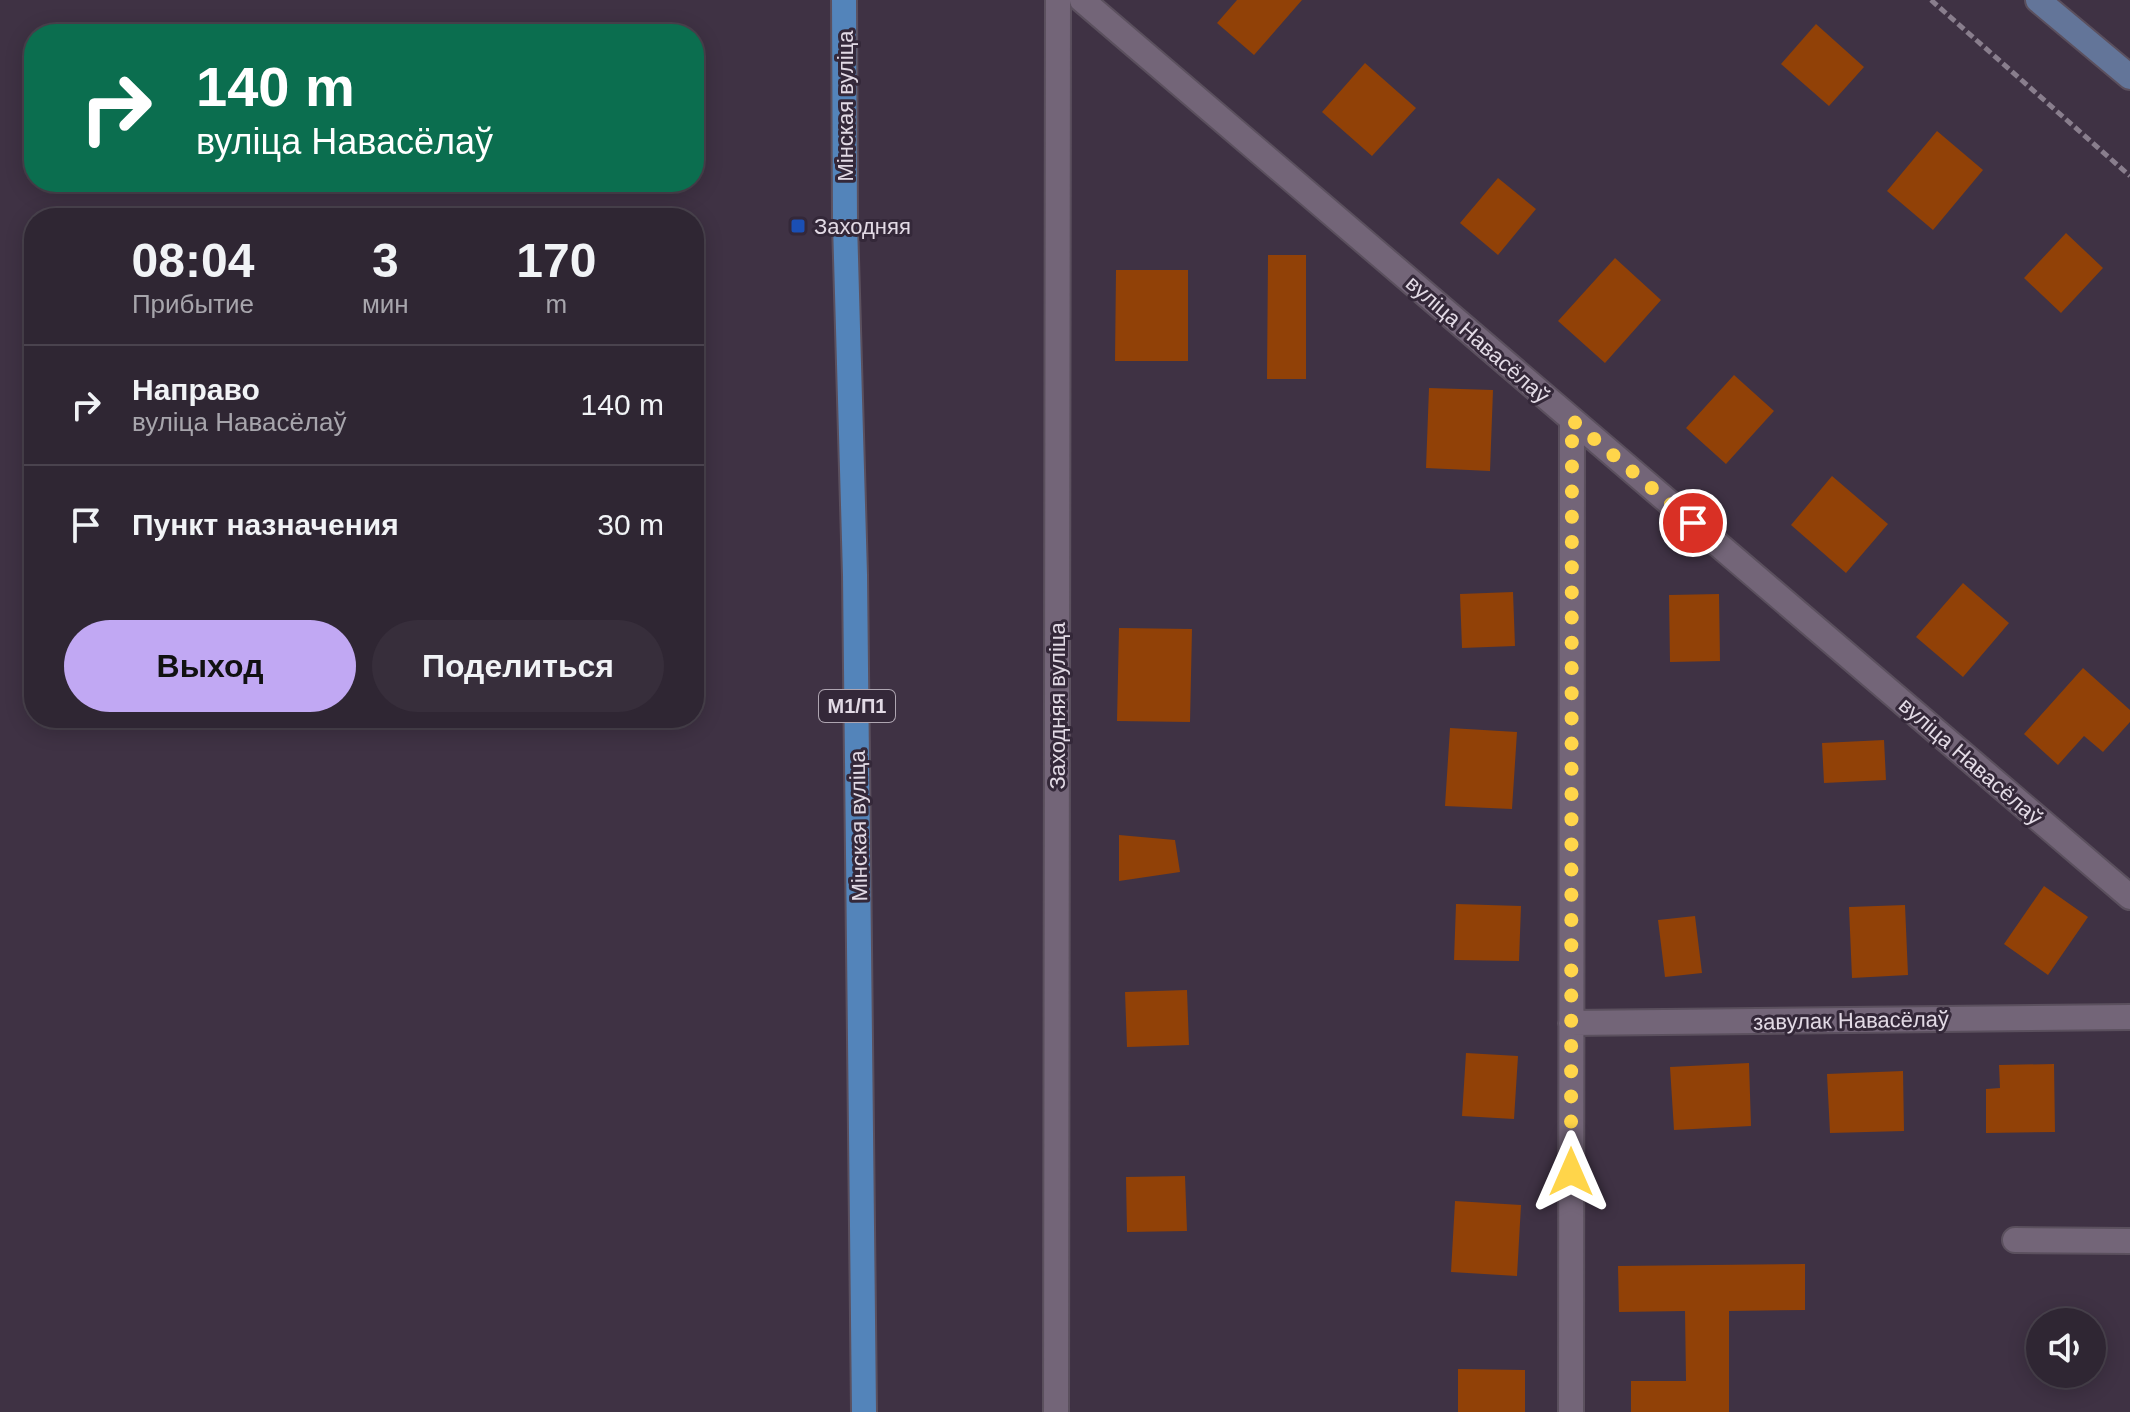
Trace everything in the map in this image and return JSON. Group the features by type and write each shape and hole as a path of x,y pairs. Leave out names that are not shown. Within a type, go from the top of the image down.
{"main road":[{"name":"Мінская вуліца","path":"844,0 845,223 855,575 864,1412"},
{"path":"2038,0 2130,77"}],"street":[{"name":"Заходняя вуліца","path":"1056,1412 1058,0"},
{"name":"вуліца Навасёлаў","path":"1082,0 2130,897"},
{"path":"1571,1412 1572,420"},
{"name":"завулак Навасёлаў","path":"1571,1023 2130,1017"},
{"path":"2015,1240 2130,1241"}],"path":[{"path":"1931,0 2130,176"}],"building":[{"path":"1237,0 1302,0 1254,55 1217,23"},
{"path":"1816,24 1864,67 1829,106 1781,64"},
{"path":"1365,63 1416,108 1372,156 1322,112"},
{"path":"1937,131 1983,170 1933,230 1887,191"},
{"path":"1498,178 1536,209 1498,255 1460,223"},
{"path":"2066,233 2103,268 2061,313 2024,278"},
{"path":"1268,255 1306,255 1306,379 1267,379"},
{"path":"1615,258 1661,300 1605,363 1558,321"},
{"path":"1116,270 1188,270 1188,361 1115,361"},
{"path":"1734,375 1774,411 1726,464 1686,428"},
{"path":"1429,388 1493,390 1490,471 1426,468"},
{"path":"1832,476 1888,524 1846,573 1791,525"},
{"path":"1963,583 2009,623 1963,677 1916,637"},
{"path":"1513,592 1515,646 1462,648 1460,594"},
{"path":"1719,594 1720,661 1670,662 1669,595"},
{"path":"1119,628 1192,629 1190,722 1117,721"},
{"path":"2083,668 2130,710 2130,722 2103,752 2084,736 2058,765 2024,734"},
{"path":"1450,728 1517,732 1512,809 1445,806"},
{"path":"1884,740 1886,780 1824,783 1822,743"},
{"path":"1119,835 1175,840 1180,872 1119,881"},
{"path":"2044,886 2088,917 2048,975 2004,944"},
{"path":"1456,904 1521,906 1519,961 1454,960"},
{"path":"1905,905 1908,975 1852,978 1849,907"},
{"path":"1695,916 1702,973 1665,977 1658,920"},
{"path":"1187,990 1189,1045 1127,1047 1125,992"},
{"path":"1466,1053 1518,1056 1514,1119 1462,1116"},
{"path":"1749,1063 1751,1126 1674,1130 1670,1067"},
{"path":"2054,1064 2055,1132 1986,1133 1986,1089 2000,1088 1999,1065"},
{"path":"1903,1071 1904,1131 1830,1133 1827,1074"},
{"path":"1185,1176 1187,1231 1127,1232 1126,1177"},
{"path":"1455,1201 1521,1205 1517,1276 1451,1272"},
{"path":"1805,1264 1805,1310 1729,1311 1729,1412 1631,1412 1631,1381 1686,1381 1685,1311 1619,1312 1618,1266"},
{"path":"1458,1369 1525,1370 1525,1412 1458,1412"}],"place":[{"name":"Заходняя","path":"798,226"}],"route":[{"path":"1571,1172 1572,420 1693,523"}]}
